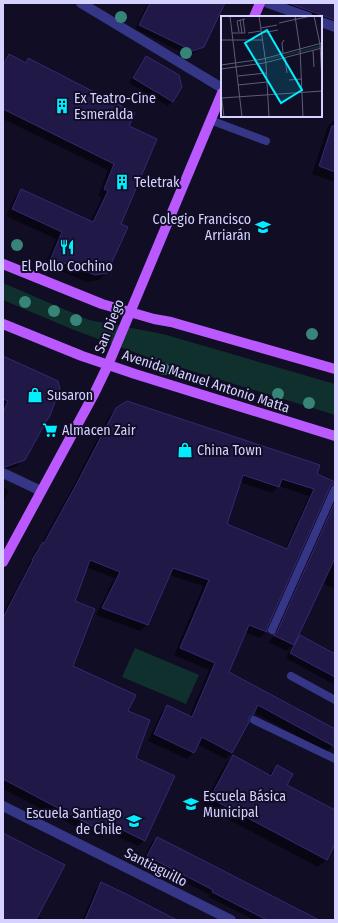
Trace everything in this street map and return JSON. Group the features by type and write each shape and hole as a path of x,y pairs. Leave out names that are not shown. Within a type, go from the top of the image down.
{"main road":[{"path":"254,16 260,3"},
{"name":"San Diego","path":"3,562 94,394 108,365 221,95"},
{"path":"3,264 102,304 335,369"},
{"name":"Avenida Manuel Antonio Matta","path":"3,324 108,365 335,436"}],"street":[{"path":"81,3 221,87"},
{"path":"268,3 305,16"},
{"path":"322,22 335,27"},
{"path":"3,473 41,491"},
{"name":"Santiaguillo","path":"3,806 231,920"}],"lane":[{"path":"210,120 266,141"},
{"path":"272,630 335,489"},
{"path":"291,676 335,700"},
{"path":"254,720 335,759"}],"green space":[{"path":"3,283 89,320 163,334 335,384 335,415 150,358 74,330 3,300"},
{"path":"135,648 199,675 186,704 122,677"}],"building":[{"path":"150,3 225,3 204,47 193,51 139,25"},
{"path":"335,3 335,20 291,4"},
{"path":"9,54 26,63 28,58 135,113 129,126 157,139 121,224 128,227 107,273 95,275 51,258 62,232 12,209 21,189 93,222 108,191 104,189 114,164 3,109 3,65"},
{"path":"146,56 179,75 182,87 173,102 133,78"},
{"path":"332,126 335,126 335,172 319,166"},
{"path":"3,356 58,381 60,389 49,418 25,460 5,467 3,467 3,413 8,401 3,399"},
{"path":"127,401 320,465 317,474 335,482 335,484 332,484 330,487 267,628 267,632 249,625 229,672 335,729 335,747 258,705 253,715 249,717 249,722 232,753 202,737 194,753 154,734 167,705 192,717 215,663 180,648 209,580 173,568 148,625 102,608 120,572 90,560 75,601 95,609 73,666 136,695 128,711 150,720 136,758 175,776 145,841 112,825 109,832 92,826 3,779 3,618 32,560 43,542 44,543 116,408","holes":["243,475 279,487 282,479 314,489 287,549 227,524"]},
{"path":"335,502 335,558 294,645 273,635 277,632"},
{"path":"300,635 335,654 335,677 290,653"},
{"path":"233,755 271,776 277,765 293,774 287,785 335,810 335,844 327,860 210,798"},
{"path":"3,833 65,865 36,920 3,920"},
{"path":"157,837 319,920 267,920 212,892 213,890 147,856"},
{"path":"101,882 128,895 177,920 85,920"}],"place":[{"name":"Ex Teatro-Cine Esmeralda","path":"62,106"},
{"name":"Teletrak","path":"122,182"},
{"name":"Colegio Francisco Arriarán","path":"263,227"},
{"name":"El Pollo Cochino","path":"67,247"},
{"name":"Susaron","path":"35,395"},
{"name":"Almacen Zair","path":"50,430"},
{"name":"China Town","path":"185,450"},
{"name":"Escuela Básica Municipal","path":"191,804"},
{"name":"Escuela Santiago de Chile","path":"134,821"}]}
